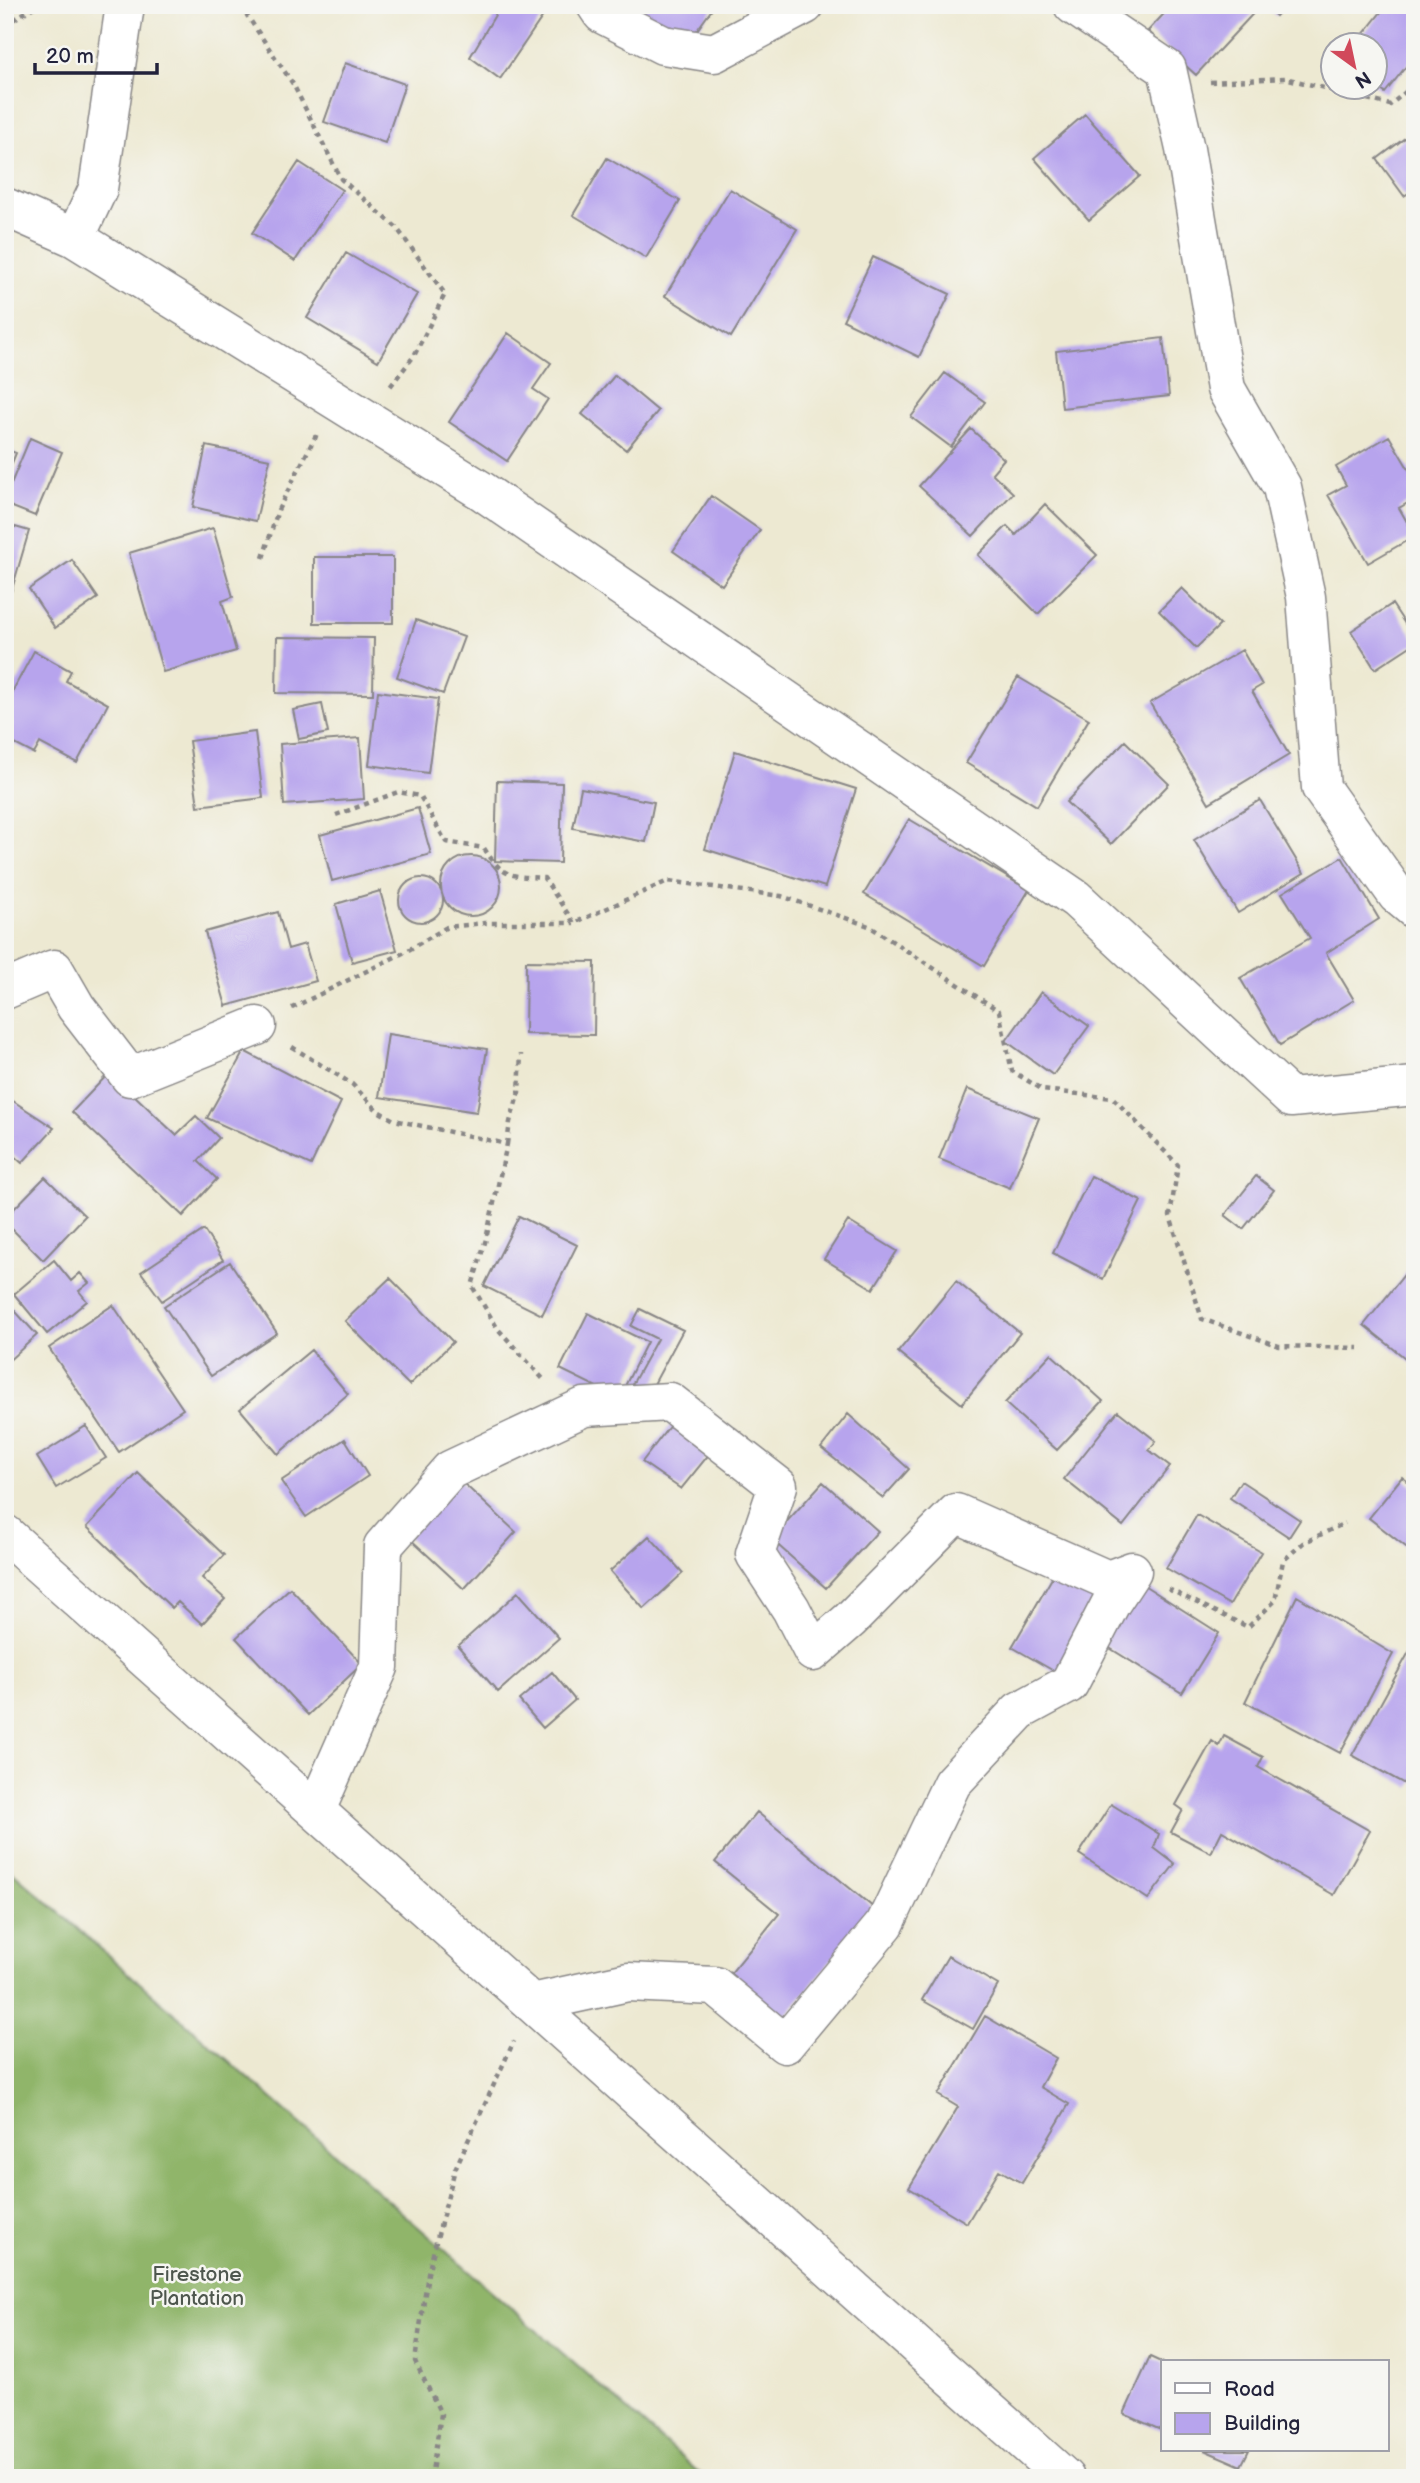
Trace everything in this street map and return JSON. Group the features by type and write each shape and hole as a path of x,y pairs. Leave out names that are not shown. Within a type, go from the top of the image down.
{"street":[{"path":"75,238 98,189 125,5"},
{"path":"596,5 602,14 663,45 714,53 805,5"},
{"path":"1073,5 1167,69 1185,149 1226,389 1282,487 1306,597 1321,788 1397,895 1415,910"},
{"path":"5,207 75,238 482,491 1076,899 1291,1098 1415,1086"},
{"path":"5,990 54,969 76,1007 130,1077 257,1026"},
{"path":"316,1810 379,1667 383,1546 450,1470 584,1407 670,1402 778,1486 755,1554 791,1609 813,1653 956,1513 1108,1580 1132,1571"},
{"path":"5,1534 1065,2478"},
{"path":"531,2003 628,1982 715,1986 785,2044 885,1924 952,1783 1019,1711 1069,1684 1111,1603 1132,1571"}],"path":[{"path":"5,25 37,5"},
{"path":"240,5 293,84 341,179 396,227 445,294 414,356 366,419"},
{"path":"1167,69 1201,82 1285,78 1390,105 1415,84"},
{"path":"263,558 278,510 315,437 331,441"},
{"path":"337,815 398,792 420,796 446,842 484,848 492,860 510,876 544,878 574,923"},
{"path":"257,1026 405,952 447,927 485,923 574,923 668,881 781,895 869,926 999,1012 1012,1071 1043,1090 1113,1098 1178,1165 1170,1216 1202,1319 1279,1346 1359,1348"},
{"path":"257,1026 352,1084 378,1111 394,1120 507,1144"},
{"path":"521,1054 519,1092 510,1122 486,1239 472,1286 498,1329 574,1412"},
{"path":"1132,1571 1248,1627 1275,1601 1283,1561 1303,1543 1345,1523"},
{"path":"431,2478 441,2414 415,2361 428,2273 455,2169 531,2003"}],"green space":[{"name":"Firestone Plantation","path":"5,1865 705,2478 5,2478"}],"building":[{"path":"501,5 539,5 547,10 500,79 470,57"},
{"path":"643,5 715,5 687,44 640,11"},
{"path":"1172,5 1261,5 1196,75 1148,31"},
{"path":"1265,5 1286,5 1276,16"},
{"path":"1383,5 1415,5 1415,55 1388,89 1388,32 1365,32 1385,7"},
{"path":"345,63 405,84 385,143 324,122"},
{"path":"1085,114 1140,176 1089,220 1034,158"},
{"path":"1409,135 1415,143 1415,189 1404,196 1377,159"},
{"path":"607,158 680,201 646,258 573,215"},
{"path":"299,162 342,190 295,261 252,233"},
{"path":"730,189 797,229 731,337 665,296"},
{"path":"346,253 417,294 378,361 307,318"},
{"path":"873,257 950,294 919,357 843,320"},
{"path":"508,333 551,363 533,389 548,399 507,461 449,422"},
{"path":"1163,338 1169,396 1062,408 1056,351"},
{"path":"945,373 985,402 951,447 911,417"},
{"path":"615,375 658,411 626,450 582,414"},
{"path":"971,429 1004,459 992,473 1013,493 973,536 919,486"},
{"path":"1389,436 1415,480 1415,499 1399,508 1415,536 1368,563 1328,495 1346,485 1336,467"},
{"path":"30,438 62,452 35,516 5,504 5,498"},
{"path":"206,446 270,459 256,521 193,507"},
{"path":"5,449 16,453 5,480"},
{"path":"711,496 760,530 722,585 673,551"},
{"path":"1045,504 1097,555 1038,614 978,555 1007,526 1016,535"},
{"path":"5,524 29,531 10,596 5,594"},
{"path":"213,528 233,597 222,601 236,651 163,672 129,553"},
{"path":"314,557 393,557 393,623 314,623"},
{"path":"72,560 98,598 55,628 29,589"},
{"path":"1182,588 1220,625 1196,648 1159,611"},
{"path":"1392,604 1415,643 1375,669 1351,631"},
{"path":"416,620 464,637 443,694 397,677"},
{"path":"277,637 374,638 373,694 276,693"},
{"path":"1242,650 1262,685 1252,691 1289,755 1209,803 1150,703"},
{"path":"34,651 71,671 66,681 108,704 77,763 40,743 34,754 5,739 13,723 5,718 5,705"},
{"path":"1018,677 1089,719 1037,806 966,763"},
{"path":"378,691 438,699 428,773 369,765"},
{"path":"322,704 328,733 299,739 293,710"},
{"path":"255,732 263,798 198,806 189,741"},
{"path":"360,738 364,799 284,805 280,744"},
{"path":"1125,741 1169,784 1111,844 1066,802"},
{"path":"735,751 856,789 825,887 705,849"},
{"path":"497,781 562,783 560,863 495,861"},
{"path":"581,788 654,802 646,842 573,828"},
{"path":"1260,800 1304,873 1238,913 1194,840"},
{"path":"418,808 431,854 332,881 320,835"},
{"path":"909,819 1029,890 984,966 864,894"},
{"path":"471,856 492,865 501,886 492,907 471,916 450,907 441,886 450,865"},
{"path":"1342,857 1379,919 1326,953 1354,1000 1280,1045 1240,978 1310,938 1282,893"},
{"path":"421,878 436,885 443,900 436,915 421,922 406,915 399,900 406,885"},
{"path":"380,891 397,950 352,962 336,904"},
{"path":"278,912 288,949 305,944 316,981 226,1006 205,932"},
{"path":"526,961 595,962 594,1035 525,1034"},
{"path":"1041,992 1089,1026 1053,1075 1006,1041"},
{"path":"388,1034 487,1049 477,1112 379,1097"},
{"path":"244,1051 341,1102 311,1165 207,1118"},
{"path":"110,1072 176,1135 196,1116 219,1138 198,1161 217,1179 183,1216 72,1112"},
{"path":"967,1089 1039,1118 1010,1188 939,1159"},
{"path":"7,1097 54,1128 22,1163 5,1148"},
{"path":"1091,1176 1141,1201 1103,1279 1053,1253"},
{"path":"1256,1176 1274,1190 1243,1229 1225,1215"},
{"path":"45,1177 85,1216 43,1260 5,1222 5,1218"},
{"path":"519,1216 577,1245 542,1315 484,1286"},
{"path":"848,1221 897,1251 873,1289 824,1259"},
{"path":"204,1230 223,1260 162,1301 141,1272"},
{"path":"54,1260 71,1281 80,1273 89,1283 79,1291 87,1301 47,1334 14,1294"},
{"path":"1415,1261 1415,1366 1364,1325"},
{"path":"230,1262 277,1333 211,1376 164,1306"},
{"path":"390,1278 453,1342 409,1385 345,1321"},
{"path":"956,1281 1020,1333 962,1404 898,1352"},
{"path":"5,1300 37,1335 5,1364"},
{"path":"113,1305 183,1409 119,1452 49,1348"},
{"path":"640,1309 683,1330 646,1399 629,1390 657,1339 631,1326"},
{"path":"588,1313 647,1342 619,1398 560,1369"},
{"path":"311,1350 348,1394 278,1454 240,1409"},
{"path":"1051,1354 1103,1401 1057,1450 1005,1403"},
{"path":"1118,1411 1156,1441 1149,1450 1170,1466 1123,1526 1064,1479"},
{"path":"848,1414 909,1469 883,1498 821,1448"},
{"path":"674,1420 715,1447 681,1489 642,1462"},
{"path":"86,1426 106,1458 56,1488 37,1457"},
{"path":"345,1439 368,1476 306,1517 281,1481"},
{"path":"138,1473 224,1555 202,1578 225,1599 202,1624 178,1602 172,1608 87,1527"},
{"path":"1402,1477 1415,1487 1415,1554 1369,1518"},
{"path":"460,1480 516,1532 464,1589 408,1537"},
{"path":"1241,1481 1300,1520 1289,1537 1230,1498"},
{"path":"823,1482 878,1531 826,1588 771,1539"},
{"path":"1197,1515 1261,1552 1230,1605 1166,1568"},
{"path":"649,1536 683,1573 644,1609 610,1571"},
{"path":"1059,1566 1107,1592 1059,1674 1012,1647"},
{"path":"1139,1582 1219,1633 1182,1693 1100,1642"},
{"path":"290,1588 362,1664 308,1715 236,1638"},
{"path":"518,1592 559,1638 498,1692 458,1646"},
{"path":"1297,1596 1393,1654 1340,1753 1245,1702"},
{"path":"1409,1652 1415,1655 1415,1779 1410,1787 1352,1755"},
{"path":"552,1672 575,1700 543,1728 519,1700"},
{"path":"1224,1736 1263,1757 1258,1767 1370,1831 1334,1895 1222,1831 1211,1853 1171,1832 1183,1810 1176,1805 1212,1741 1219,1746"},
{"path":"1111,1804 1159,1834 1154,1848 1175,1864 1148,1899 1079,1854"},
{"path":"757,1812 874,1908 780,2023 726,1979 779,1914 715,1862"},
{"path":"948,1956 998,1985 973,2029 922,2000"},
{"path":"985,2016 1056,2058 1040,2087 1069,2104 1022,2183 999,2170 967,2223 909,2188 958,2107 938,2095"},
{"path":"1150,2357 1161,2362 1161,2430 1124,2414"},
{"path":"1209,2452 1248,2452 1241,2466"}]}
